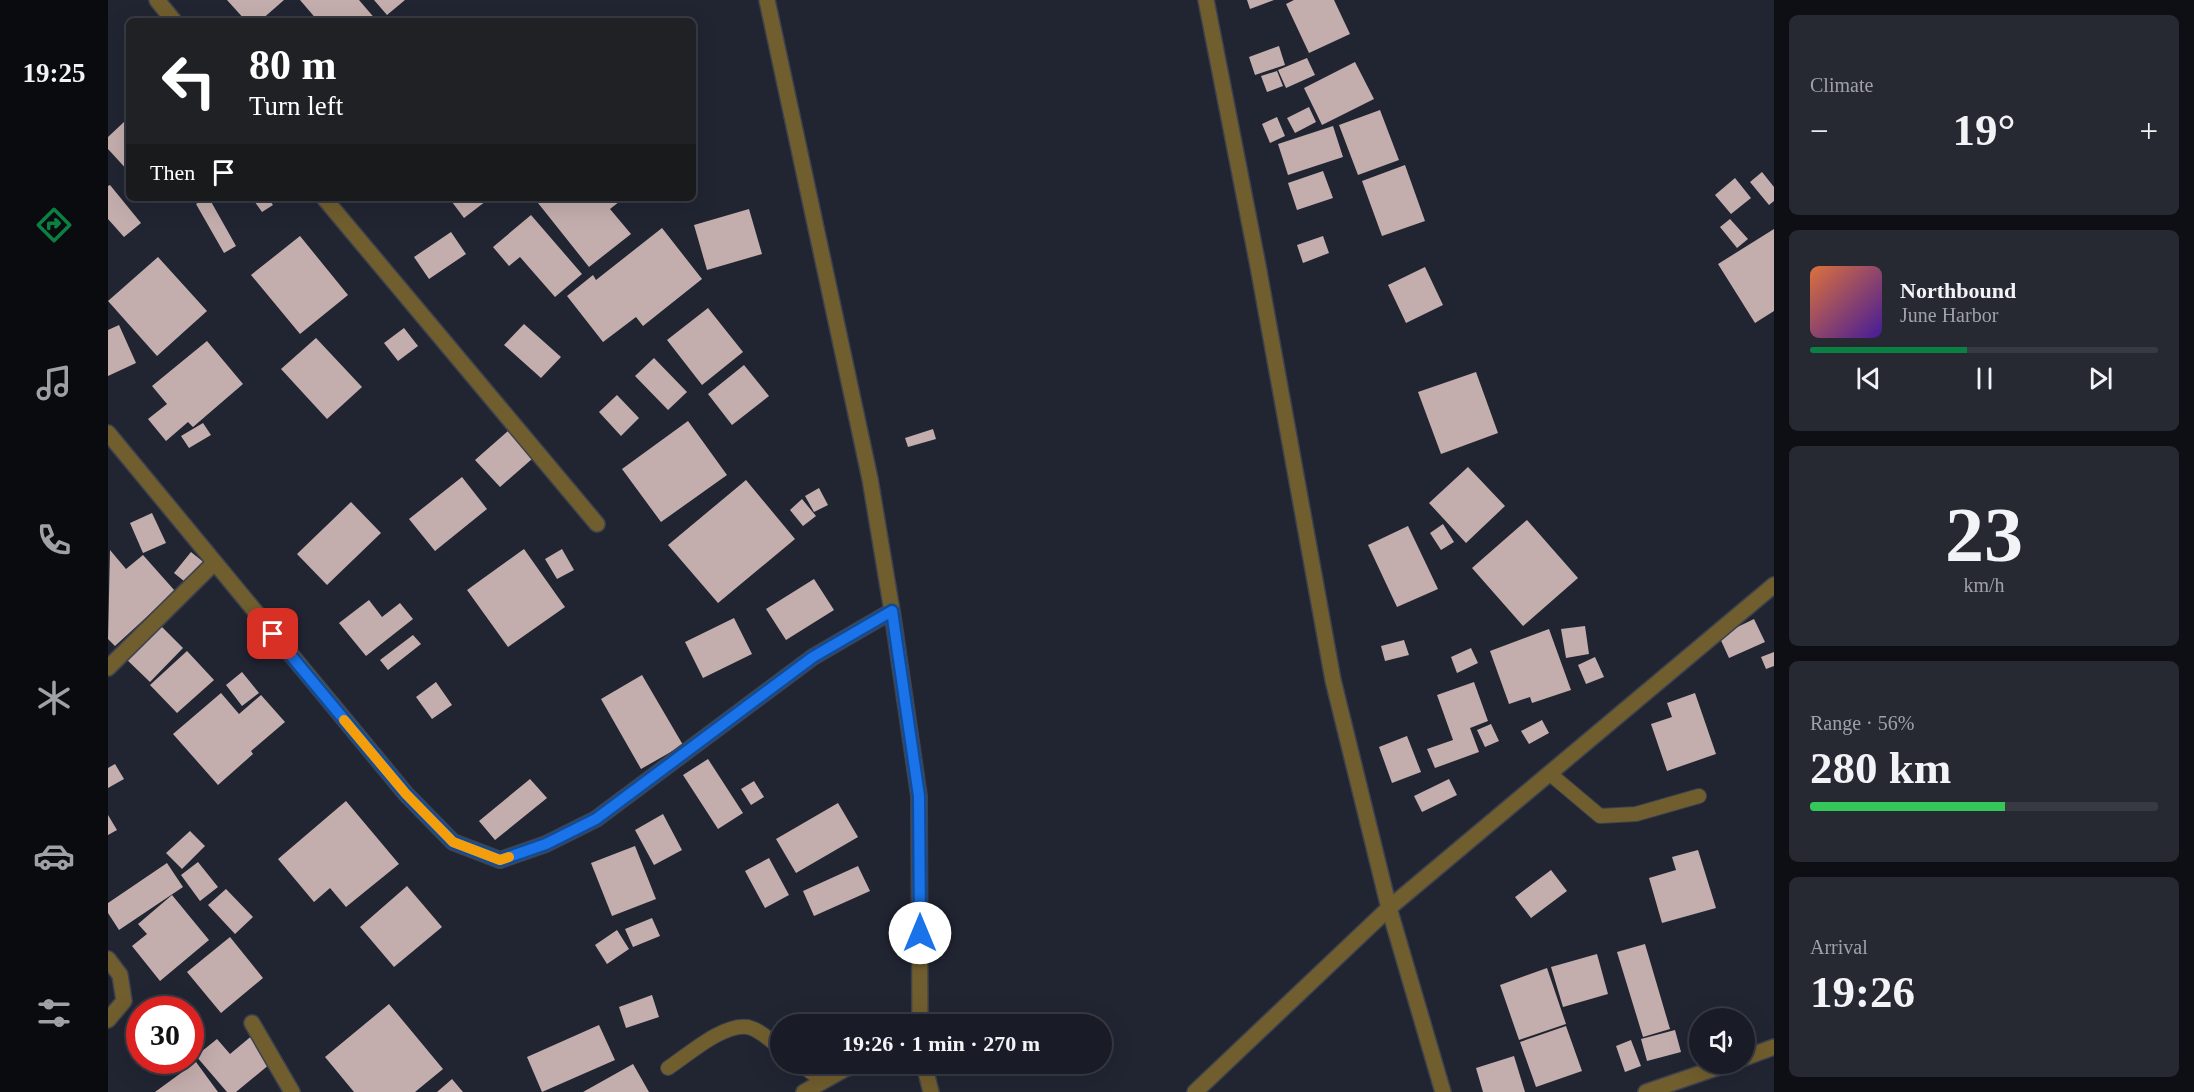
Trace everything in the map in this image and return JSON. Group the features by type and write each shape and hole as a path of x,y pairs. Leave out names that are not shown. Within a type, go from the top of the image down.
{"street":[{"path":"157,0 172,18"},
{"path":"767,0 870,479 892,611 919,796 920,1014"},
{"path":"1206,0 1258,266 1333,680 1389,908 1443,1092"},
{"path":"327,201 597,524"},
{"path":"108,433 406,794 453,842 500,860 546,844 596,819 813,657 892,611"},
{"path":"108,668 214,563"},
{"path":"1195,1092 1389,908 1774,585"},
{"path":"108,959 120,975 124,1001 108,1020"},
{"path":"252,1023 292,1092"},
{"path":"1755,1054 1774,1047"},
{"path":"804,1092 836,1074"},
{"path":"926,1074 931,1092"},
{"path":"1646,1092 1699,1074"}],"lane":[{"path":"1549,773 1600,816 1636,814 1699,796"},
{"path":"668,1068 721,1032 738,1027 749,1028 770,1040"},
{"path":"814,1074 823,1081"}],"building":[{"path":"227,0 284,0 263,18 243,18"},
{"path":"300,0 359,0 374,18 315,18"},
{"path":"374,0 405,0 387,15"},
{"path":"1247,0 1274,0 1250,9"},
{"path":"1294,0 1334,0 1350,34 1309,53 1286,4"},
{"path":"1279,46 1285,65 1255,75 1249,57"},
{"path":"1307,58 1315,75 1286,88 1278,70"},
{"path":"1355,62 1374,99 1322,125 1304,88"},
{"path":"1277,71 1283,86 1267,92 1261,76"},
{"path":"1309,107 1316,122 1295,133 1287,118"},
{"path":"1380,110 1399,160 1358,175 1339,125"},
{"path":"1277,117 1285,136 1270,143 1262,124"},
{"path":"126,122 126,169 108,149 108,137"},
{"path":"1333,126 1343,157 1288,175 1278,144"},
{"path":"1405,165 1425,221 1382,236 1362,181"},
{"path":"1323,171 1333,198 1297,210 1288,183"},
{"path":"1762,172 1774,187 1774,201 1769,205 1750,182"},
{"path":"1735,178 1751,198 1731,214 1715,195"},
{"path":"110,185 141,223 124,237 108,219 108,186"},
{"path":"201,201 211,201 236,246 224,253 196,204"},
{"path":"254,201 270,201 273,205 262,212"},
{"path":"451,201 486,201 464,218"},
{"path":"541,201 620,201 610,209 631,234 589,267 538,203"},
{"path":"749,209 762,254 707,270 694,225"},
{"path":"531,215 582,274 555,297 520,257 509,266 493,247"},
{"path":"1730,219 1748,239 1737,248 1720,227"},
{"path":"662,228 702,279 643,326 636,317 603,342 567,296 593,275 596,280"},
{"path":"1774,229 1774,311 1755,323 1718,264"},
{"path":"451,232 466,254 429,279 414,257"},
{"path":"300,236 348,295 300,334 251,275"},
{"path":"1323,236 1329,253 1303,263 1297,245"},
{"path":"158,257 207,311 157,356 108,301"},
{"path":"1425,267 1443,305 1406,323 1388,285"},
{"path":"708,308 743,352 702,385 667,340"},
{"path":"524,324 561,357 541,378 504,345"},
{"path":"119,325 136,363 108,376 108,330"},
{"path":"404,328 418,346 398,361 384,343"},
{"path":"316,338 362,387 327,419 281,369"},
{"path":"207,341 243,384 193,427 188,422 166,441 148,419 167,404 152,386"},
{"path":"654,358 687,392 668,410 635,376"},
{"path":"744,365 769,396 732,425 708,394"},
{"path":"1476,372 1498,433 1441,454 1418,392"},
{"path":"617,395 639,418 621,436 599,412"},
{"path":"688,421 727,475 661,522 622,469"},
{"path":"203,423 211,435 189,448 181,436"},
{"path":"933,429 936,439 908,447 905,438"},
{"path":"508,431 532,459 500,487 475,460"},
{"path":"1468,467 1505,506 1466,543 1429,503"},
{"path":"462,477 487,509 435,551 409,519"},
{"path":"746,480 795,539 718,603 668,545"},
{"path":"819,488 828,505 814,512 805,496"},
{"path":"802,499 816,516 803,526 790,510"},
{"path":"351,502 381,533 327,585 297,554"},
{"path":"152,513 166,543 143,553 130,523"},
{"path":"1527,520 1578,578 1523,626 1472,568"},
{"path":"1443,524 1454,542 1441,550 1430,533"},
{"path":"1408,526 1438,589 1397,607 1368,545"},
{"path":"524,549 565,607 508,647 467,590"},
{"path":"562,549 574,570 557,579 545,559"},
{"path":"110,550 126,569 143,555 175,591 115,646 108,639"},
{"path":"191,552 206,564 189,585 174,573"},
{"path":"814,579 834,610 786,640 766,609"},
{"path":"369,600 382,617 400,603 413,619 366,656 339,623"},
{"path":"734,618 752,654 703,678 685,642"},
{"path":"1754,619 1765,642 1729,658 1719,636"},
{"path":"156,621 183,648 150,682 123,656"},
{"path":"1585,626 1589,654 1566,658 1561,629"},
{"path":"1549,629 1571,690 1532,703 1530,697 1509,704 1490,651"},
{"path":"413,635 421,644 388,670 380,660"},
{"path":"1404,640 1409,655 1385,661 1381,646"},
{"path":"1471,648 1478,663 1457,673 1451,657"},
{"path":"187,651 214,680 177,713 150,685"},
{"path":"1774,652 1774,666 1766,669 1761,657"},
{"path":"1595,657 1604,677 1586,684 1578,665"},
{"path":"242,672 259,693 242,706 226,685"},
{"path":"642,675 683,745 641,769 601,699"},
{"path":"436,682 452,705 432,719 416,697"},
{"path":"1474,682 1488,721 1470,728 1479,752 1435,768 1427,749 1453,740 1437,695"},
{"path":"221,693 239,714 261,695 285,722 251,751 253,754 218,785 173,734"},
{"path":"1695,693 1716,754 1667,771 1651,724 1672,717 1667,703"},
{"path":"1542,720 1549,733 1529,744 1521,731"},
{"path":"1491,724 1499,741 1485,747 1477,730"},
{"path":"1407,736 1421,772 1392,783 1379,747"},
{"path":"708,759 743,813 718,829 683,775"},
{"path":"115,764 124,779 108,788 108,768"},
{"path":"530,779 547,798 495,840 479,821"},
{"path":"1449,779 1457,795 1422,812 1414,796"},
{"path":"754,781 764,797 751,805 741,789"},
{"path":"346,801 399,864 346,907 330,888 314,902 278,859"},
{"path":"838,803 858,837 796,873 776,839"},
{"path":"663,814 682,850 654,865 635,830"},
{"path":"108,815 117,830 108,835"},
{"path":"190,831 205,846 182,869 166,853"},
{"path":"635,846 656,899 612,916 591,863"},
{"path":"1698,850 1716,908 1662,923 1649,878 1676,870 1672,857"},
{"path":"769,858 789,895 765,908 745,871"},
{"path":"198,862 218,887 200,901 181,875"},
{"path":"167,863 183,887 119,930 108,913 108,903"},
{"path":"858,866 870,891 814,916 803,891"},
{"path":"1551,870 1567,891 1531,918 1515,897"},
{"path":"407,886 442,927 394,967 360,927"},
{"path":"226,889 253,917 235,934 208,905"},
{"path":"172,895 209,940 160,981 132,946 147,934 138,924"},
{"path":"652,918 660,936 633,947 625,929"},
{"path":"617,930 629,949 607,964 595,945"},
{"path":"230,937 263,978 221,1013 187,972"},
{"path":"1645,944 1670,1029 1643,1037 1617,952"},
{"path":"1597,954 1608,994 1563,1007 1551,967"},
{"path":"1547,968 1566,1024 1519,1040 1500,985"},
{"path":"652,995 659,1017 626,1028 619,1007"},
{"path":"389,1004 443,1069 415,1092 354,1092 325,1057"},
{"path":"599,1025 615,1060 542,1092 527,1057"},
{"path":"1566,1026 1582,1071 1536,1087 1520,1042"},
{"path":"1675,1030 1681,1052 1647,1061 1641,1039"},
{"path":"254,1034 276,1059 236,1092 227,1092 204,1065 204,1050 217,1039 230,1054"},
{"path":"1631,1040 1641,1066 1625,1072 1616,1046"},
{"path":"1514,1056 1525,1092 1483,1092 1476,1068"},
{"path":"633,1064 649,1092 583,1092"},
{"path":"204,1073 218,1092 155,1092 180,1074"},
{"path":"452,1079 463,1092 437,1092"}],"slow traffic":[{"path":"344,720 406,794 453,842 500,860 509,857"}],"route":[{"path":"273,634 406,794 453,842 500,860 546,844 596,819 813,657 892,611 919,796 920,933"}]}
